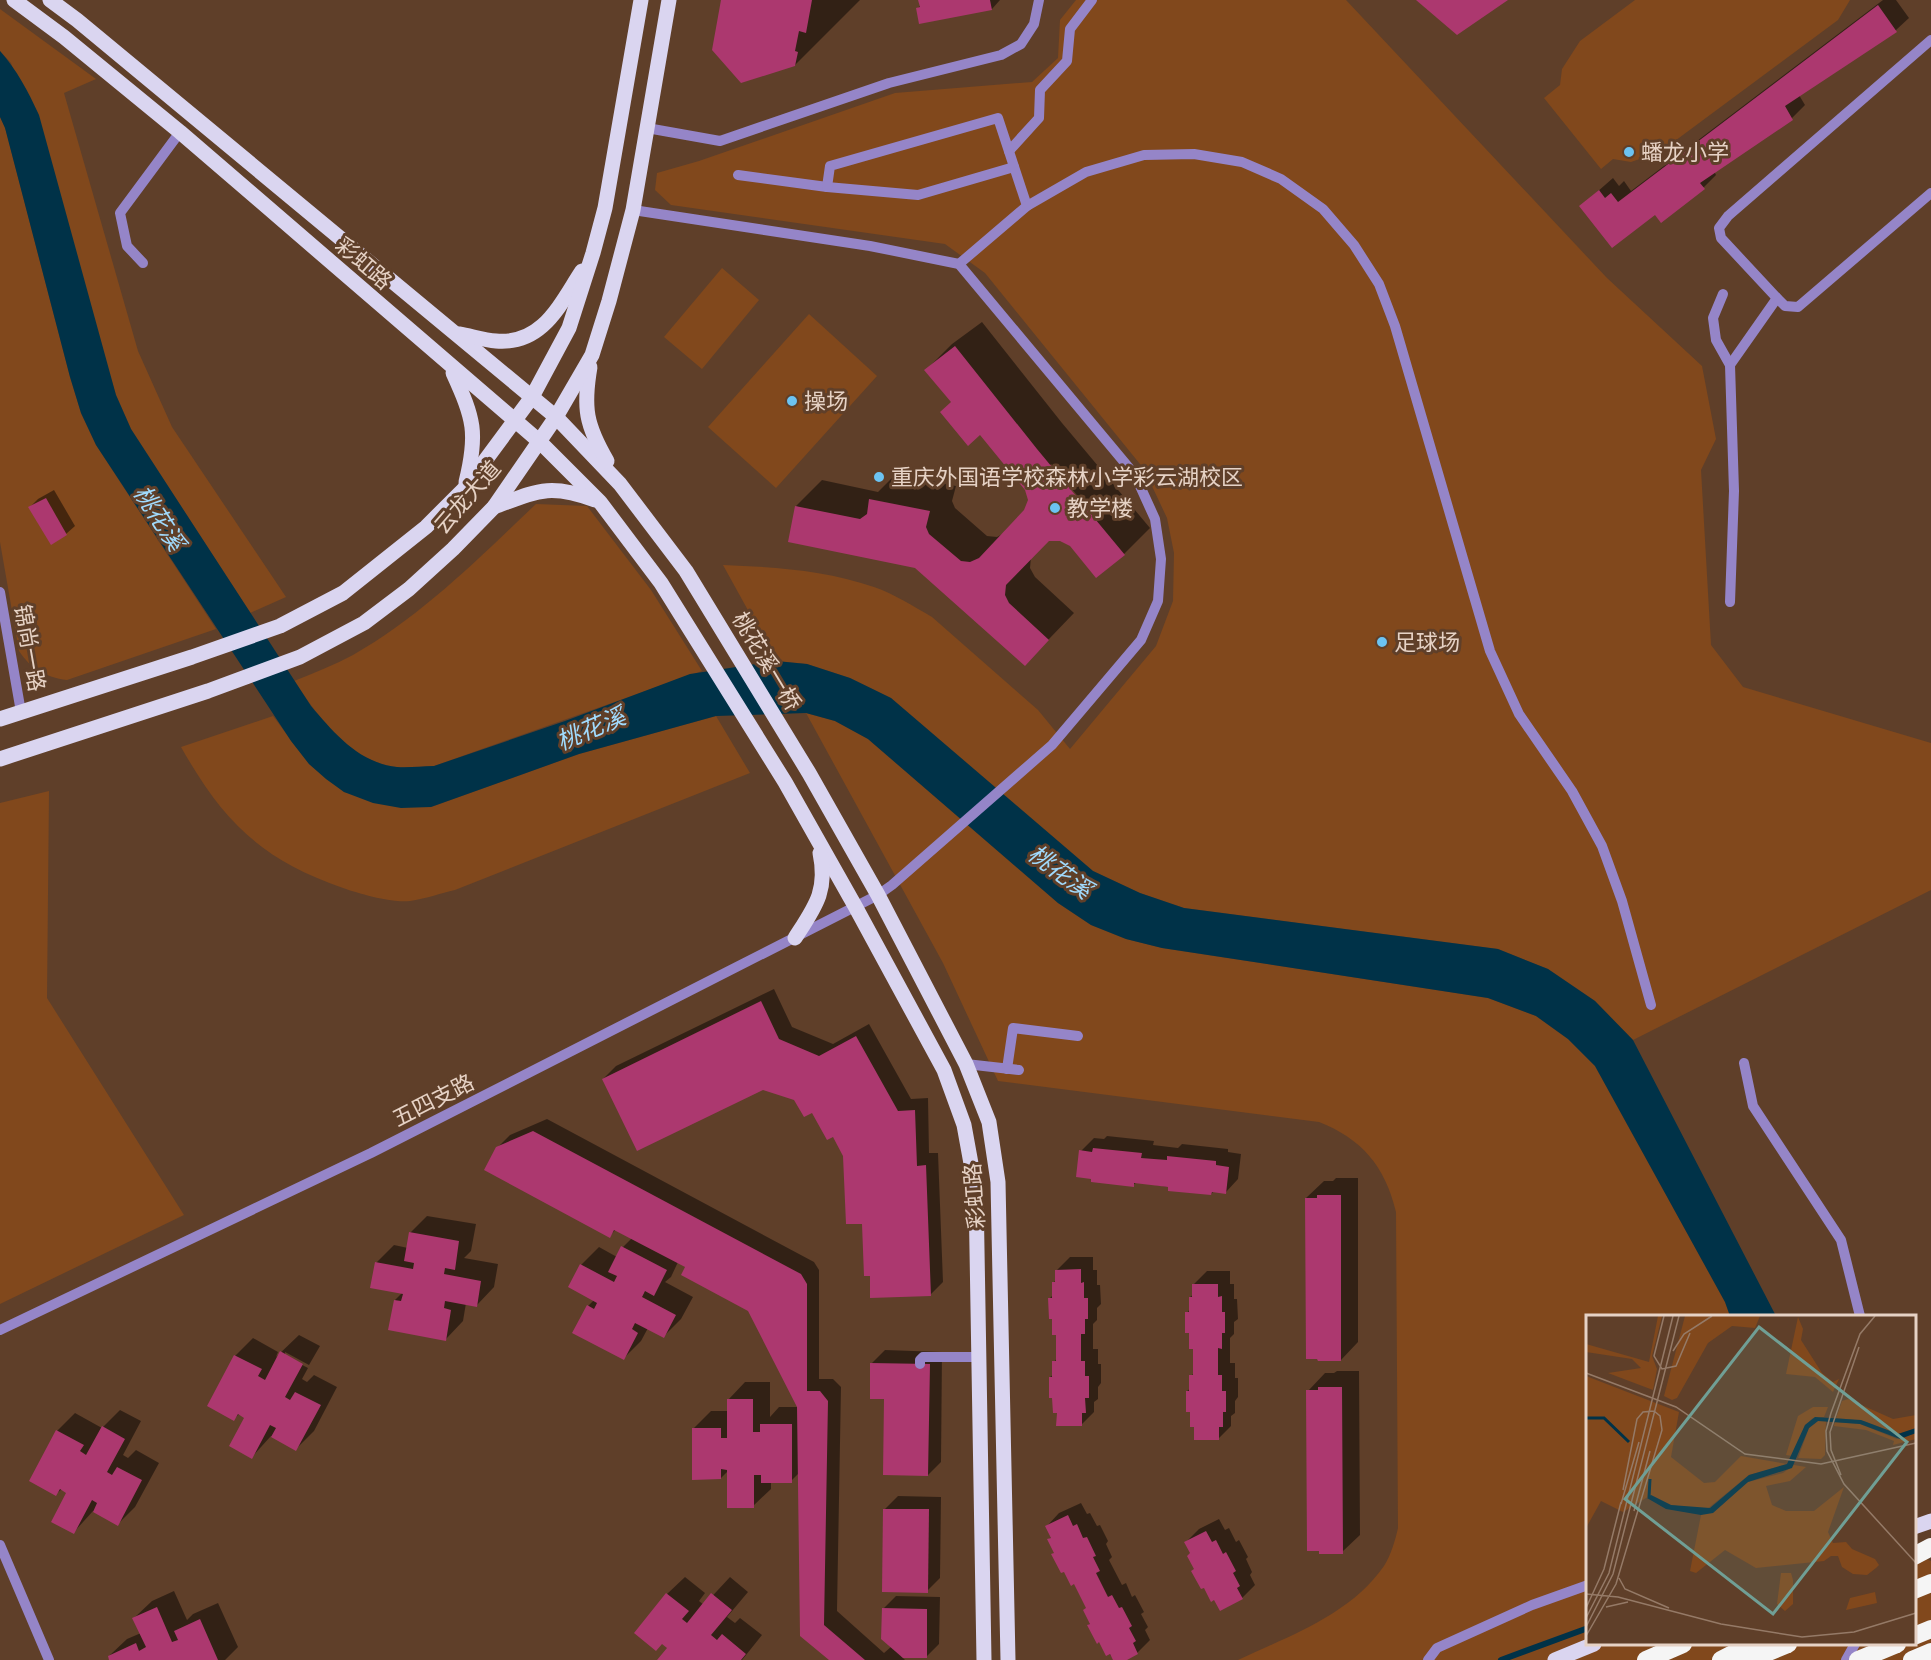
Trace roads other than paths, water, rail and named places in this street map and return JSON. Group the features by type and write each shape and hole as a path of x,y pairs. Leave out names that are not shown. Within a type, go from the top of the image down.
{"highway":[{"path":"1916,1550 1931,1546"},
{"path":"1916,1555 1931,1546"},
{"path":"1916,1589 1931,1583"},
{"path":"1916,1635 1931,1629"},
{"path":"1646,1660 1681,1645"},
{"path":"1721,1660 1750,1645"},
{"path":"1749,1660 1786,1645"},
{"path":"1858,1660 1895,1645"},
{"path":"1912,1660 1931,1652"}],"main road":[{"name":"彩虹路","path":"14,0 64,37 180,132 514,422 540,442 600,502 661,583 784,782 855,906 944,1070 964,1125 976,1191 984,1660"},
{"name":"彩虹路","path":"50,0 556,417 620,484 686,571"},
{"name":"云龙大道","path":"0,719 280,626 343,593 426,527 464,489 532,397 569,328 605,208 641,0"},
{"name":"云龙大道","path":"0,759 208,691 300,657 364,623 409,589 494,507 540,442 592,355 633,210 669,0"},
{"path":"458,334 498,341 526,337 547,324 593,254"},
{"path":"592,355 585,394 587,418 595,441 620,484"},
{"path":"451,367 467,403 474,430 472,455 464,489"},
{"path":"494,507 551,489 574,492 600,502"},
{"name":"桃花溪一桥","path":"686,571 809,773"},
{"name":"彩虹路","path":"809,773 878,895 966,1064 989,1122 998,1182 1008,1660"},
{"path":"795,938 817,904 823,888 823,869 818,841"},
{"path":"1916,1526 1931,1521"},
{"path":"1555,1660 1592,1645"}],"street":[{"path":"647,128 720,141 889,84 1001,55 1021,44 1034,24 1039,0"},
{"path":"1009,151 1039,117 1040,90 1067,61 1070,29 1092,0"},
{"path":"1931,40 1728,216 1719,228 1721,238 1777,298 1785,306 1798,307 1931,193"},
{"path":"827,187 830,166 998,118 1027,206"},
{"path":"143,263 127,246 120,213 180,132"},
{"path":"633,210 870,246 959,264 1027,206 1086,172 1144,154 1194,154 1242,162 1281,179 1323,209 1354,245 1379,284 1395,326 1490,651 1520,714 1572,791 1602,846 1622,901 1651,1005"},
{"path":"738,175 827,187 918,195 1014,167"},
{"name":"五四支路","path":"0,1330 371,1153 878,895 1052,745 1141,640 1158,601 1161,559 1155,519 1135,475 959,264"},
{"path":"1723,294 1713,318 1716,340 1730,365 1734,491 1730,602"},
{"path":"1730,365 1777,298"},
{"name":"锦尚一路","path":"0,592 21,712"},
{"path":"1007,1069 1012,1028 1078,1036"},
{"path":"966,1064 1019,1070"},
{"path":"1744,1064 1752,1106 1841,1240 1860,1315"},
{"path":"920,1364 923,1357 979,1357"},
{"path":"0,1545 49,1660"},
{"path":"1428,1660 1437,1648 1532,1605 1586,1586"},
{"path":"1846,1660 1854,1645"}],"water":[{"name":"桃花溪","path":"0,51 22,81 39,115 116,395 131,429 311,706 338,736 359,753 371,760 397,767 434,766 565,721 690,674 776,661 807,664 850,678 891,698 1093,871 1140,893 1184,908 1498,949 1548,969 1595,1001 1633,1040 1775,1315 1730,1315 1725,1302 1595,1066 1568,1039 1536,1016 1488,998 1162,948 1126,939 1091,925 1058,903 868,739 835,721 806,713 716,716 579,754 431,807 401,808 373,803 344,792 309,764 291,741 96,445 81,413 70,377 5,128 0,117"}],"waterway":[{"path":"1501,1660 1586,1629"}],"place":[{"name":"蟠龙小学","path":"1629,152"},
{"name":"操场","path":"792,401"},
{"name":"重庆外国语学校森林小学彩云湖校区","path":"879,477"},
{"name":"教学楼","path":"1055,508"},
{"name":"足球场","path":"1382,642"}]}
